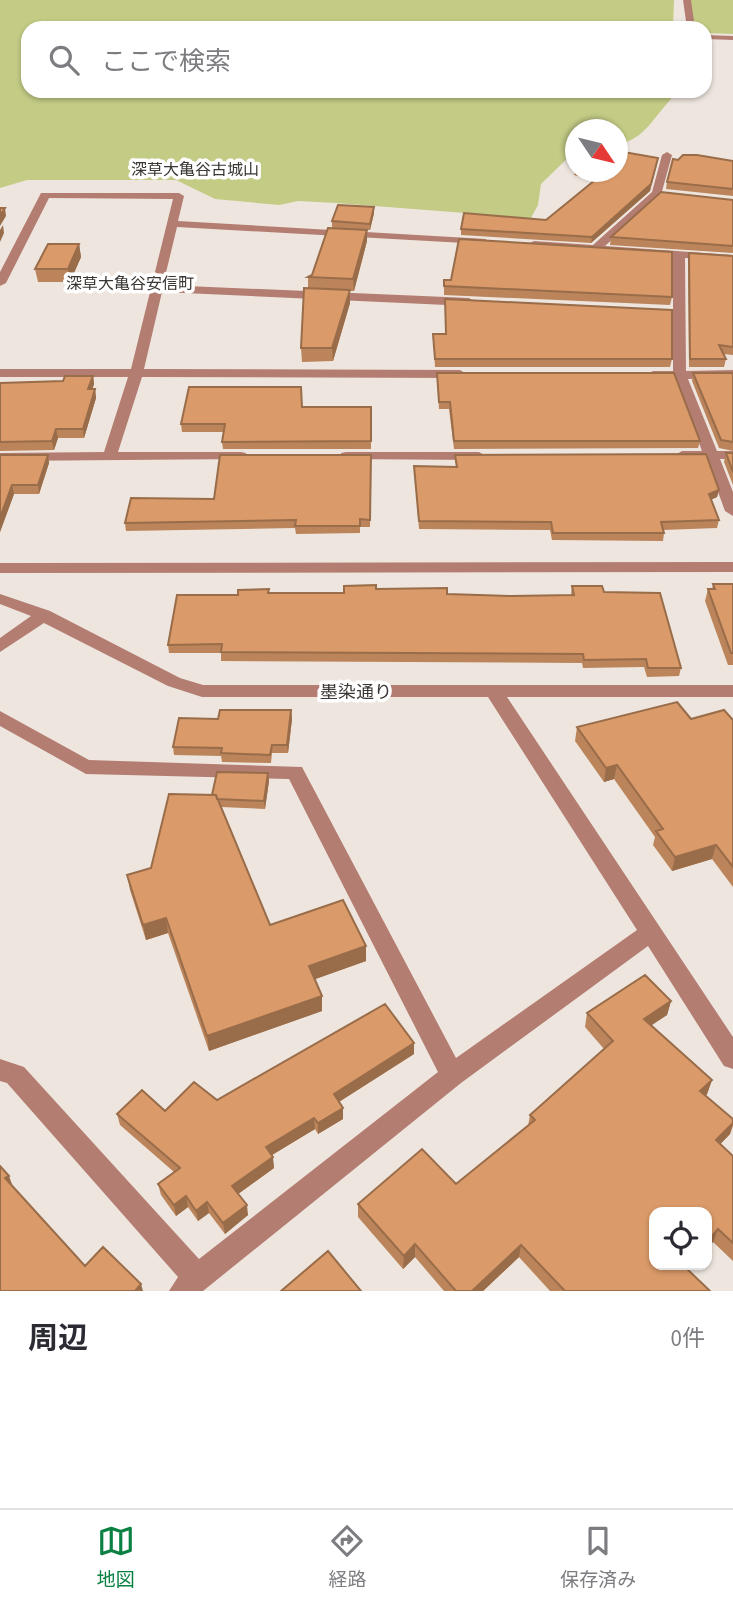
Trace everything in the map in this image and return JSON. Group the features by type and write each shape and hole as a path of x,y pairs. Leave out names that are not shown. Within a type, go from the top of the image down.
{"street":[{"path":"687,0 690,21"},
{"path":"712,37 733,38"},
{"path":"597,247 657,193 667,155"},
{"path":"657,193 670,194"},
{"path":"0,283 45,195 179,196 175,224 136,374 110,456"},
{"path":"175,224 501,242"},
{"path":"515,243 733,257"},
{"path":"679,253 672,312 680,374 733,511"},
{"path":"158,288 487,303"},
{"path":"0,373 471,374"},
{"path":"638,374 733,374"},
{"path":"668,455 733,455"},
{"path":"0,457 263,456"},
{"path":"333,456 501,456"},
{"path":"0,568 733,567"},
{"name":"墨染通り","path":"0,600 22,605 174,682 202,691 733,691"},
{"path":"0,646 44,615"},
{"path":"493,691 733,1058"},
{"path":"0,718 86,767 295,772 452,1075"},
{"path":"0,1070 15,1075 190,1284 452,1075 650,932"}],"green space":[{"path":"0,0 674,0 673,21 21,21 21,98 671,98 648,127 628,142 628,119 565,119 565,161 541,184 538,205 531,218 336,203 298,201 279,205 215,199 176,180 27,180 0,188"},
{"path":"689,0 733,0 733,34 712,33 712,21 692,21"}],"building":[{"path":"628,153 658,158 651,184 592,237 461,229 464,213 546,220 593,182 628,182"},
{"path":"683,155 733,161 733,189 667,182 673,159 678,160"},
{"path":"661,192 733,200 733,246 611,237"},
{"path":"338,205 374,207 370,224 332,221"},
{"path":"328,228 367,230 353,279 308,277 312,275"},
{"path":"459,239 672,252 672,297 444,286 444,280 451,280"},
{"path":"48,244 79,244 68,269 35,269"},
{"path":"689,253 733,256 733,347 719,345 726,359 690,359"},
{"path":"304,288 350,290 332,348 301,348"},
{"path":"445,299 672,310 672,359 435,359 433,334 446,334"},
{"path":"437,373 674,373 700,441 454,441 450,402 439,402"},
{"path":"693,373 732,373 733,442 721,440"},
{"path":"65,376 93,376 88,389 95,389 83,429 56,429 52,441 0,442 0,383 63,381"},
{"path":"189,387 301,387 302,407 371,407 371,441 222,442 225,424 181,424"},
{"path":"726,453 733,453 733,472"},
{"path":"706,454 719,490 709,494 719,520 661,522 664,533 553,533 551,522 419,521 414,466 457,467 455,455"},
{"path":"0,455 48,455 38,485 12,485 0,518"},
{"path":"220,455 371,455 370,520 360,519 360,526 295,526 296,520 125,523 131,498 214,499"},
{"path":"713,584 733,584 733,653 708,589 715,589"},
{"path":"376,585 376,589 447,588 447,594 511,596 574,595 572,586 602,586 604,592 660,593 681,668 648,668 646,659 584,660 583,654 221,652 222,644 168,645 177,595 238,595 238,590 269,589 268,593 344,593 344,586"},
{"path":"677,702 691,719 724,710 733,720 733,867 716,845 675,857 656,831 663,829 617,765 606,768 577,727"},
{"path":"220,710 291,710 287,745 272,745 270,755 221,753 222,748 173,747 179,718 218,719"},
{"path":"217,772 268,773 264,801 217,799 216,795 212,795"},
{"path":"169,794 216,795 270,925 343,900 366,946 309,966 322,996 207,1036 166,918 143,925 127,875 151,868"},
{"path":"645,975 671,1001 644,1019 712,1080 700,1091 733,1119 733,1123 716,1140 733,1156 733,1243 718,1229 712,1236 712,1207 649,1207 649,1270 688,1270 710,1291 565,1291 521,1245 472,1291 456,1291 415,1244 404,1256 358,1204 422,1149 456,1184 535,1120 530,1115 613,1041 587,1013"},
{"path":"385,1004 414,1043 334,1094 343,1108 318,1123 314,1118 266,1147 273,1157 232,1186 247,1205 223,1223 207,1202 196,1211 186,1196 174,1205 158,1184 180,1168 117,1114 142,1090 165,1111 194,1082 217,1100"},
{"path":"0,1166 9,1176 5,1178 85,1266 103,1247 141,1284 135,1291 0,1291"},
{"path":"328,1251 361,1291 281,1291"}],"district":[{"name":"深草大亀谷古城山","path":"195,169"},
{"name":"深草大亀谷安信町","path":"130,283"}]}
